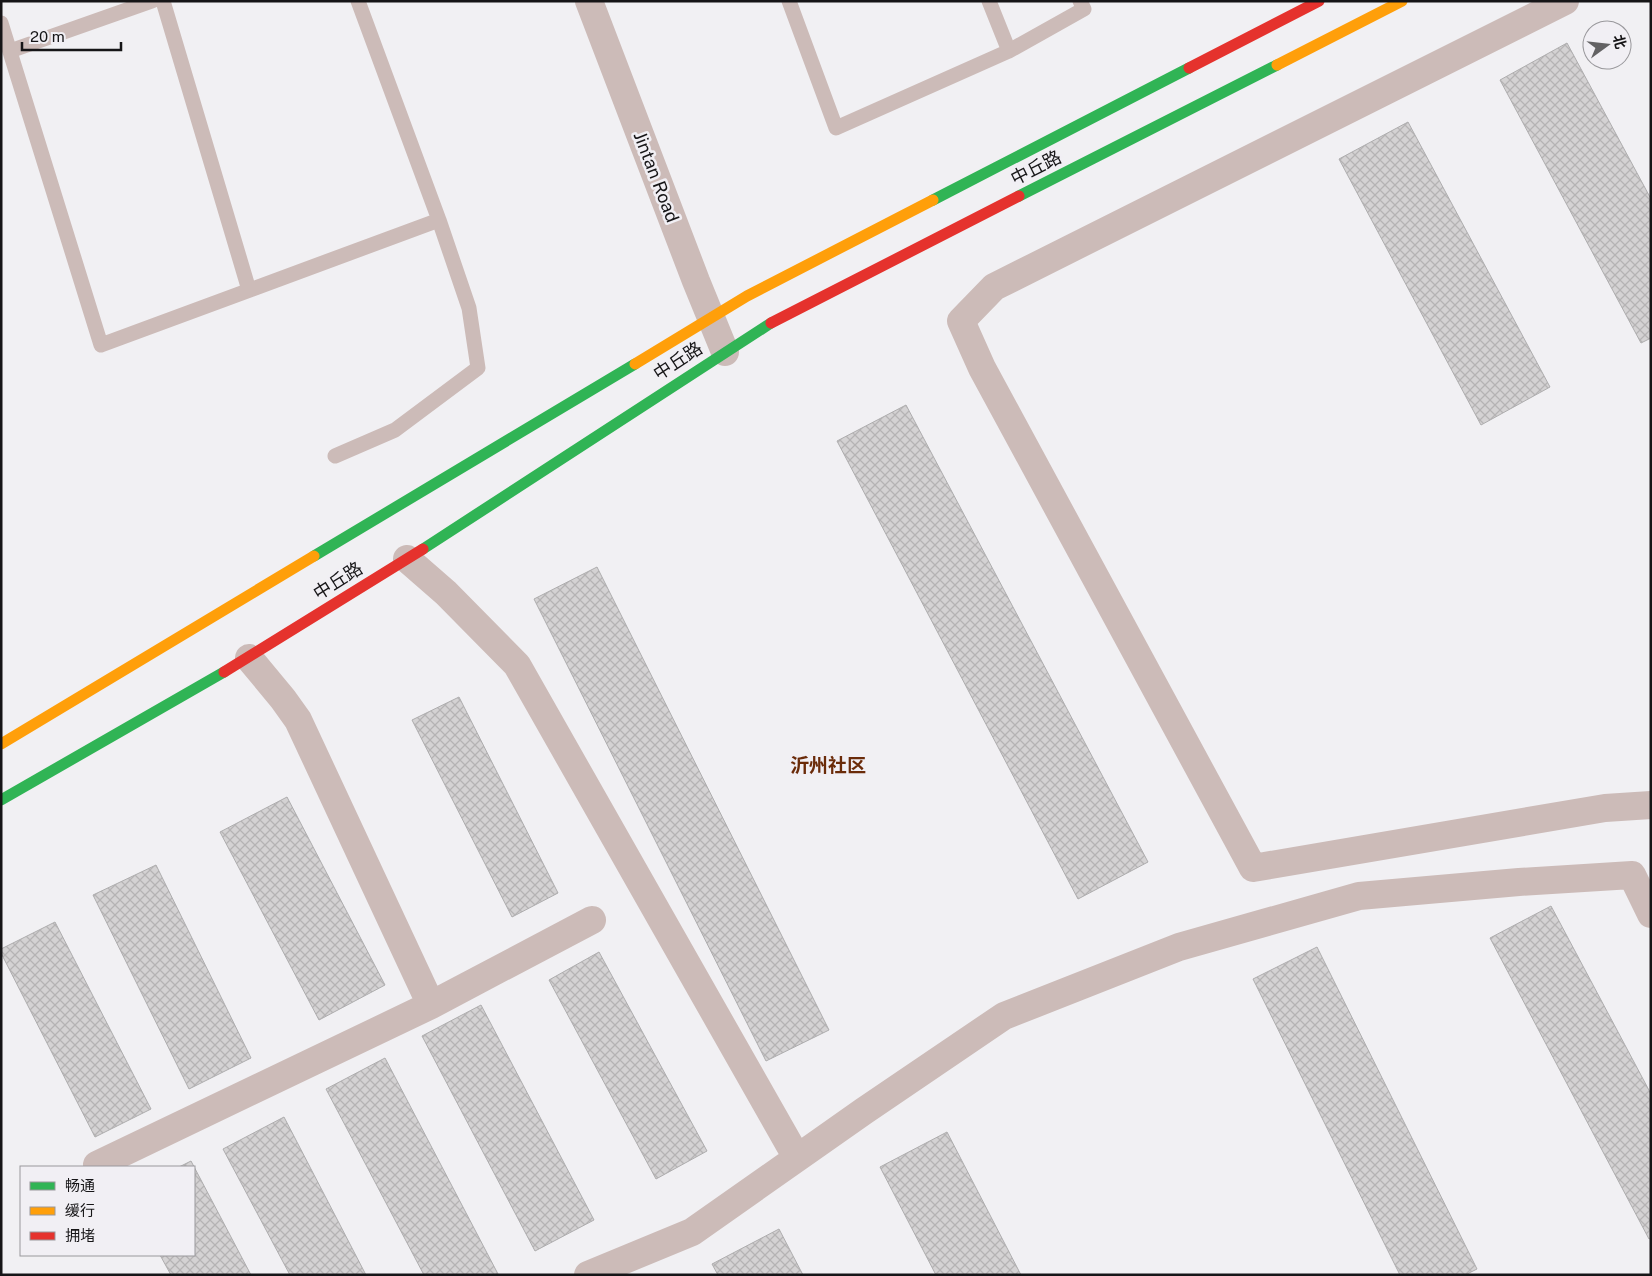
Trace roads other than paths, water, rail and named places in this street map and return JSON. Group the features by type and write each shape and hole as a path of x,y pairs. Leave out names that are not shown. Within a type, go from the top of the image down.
{"main road":[{"name":"中丘路","path":"1,744 748,296 1319,1"},
{"name":"中丘路","path":"1,800 249,658 407,559 765,326 1402,1"}],"street":[{"name":"Jintan Road","path":"589,1 725,352"},
{"path":"1565,1 994,287 961,321 982,368 1253,868 1605,808 1651,805"},
{"path":"407,559 446,592 517,665 797,1158"},
{"path":"249,658 298,720 431,1005"},
{"path":"588,1275 692,1232 1004,1016 1179,947 1358,896 1519,882 1632,875 1651,914"},
{"path":"97,1165 431,1005 592,920"}],"lane":[{"path":"10,52 152,1"},
{"path":"162,1 249,290"},
{"path":"335,456 395,430 478,368 469,308 439,220 358,1"},
{"path":"789,1 836,128 1008,51 1084,9 1080,1"},
{"path":"989,1 1008,51"},
{"path":"1,23 100,345 439,220"}],"district":[{"name":"沂州社区","path":"828,765"}]}
